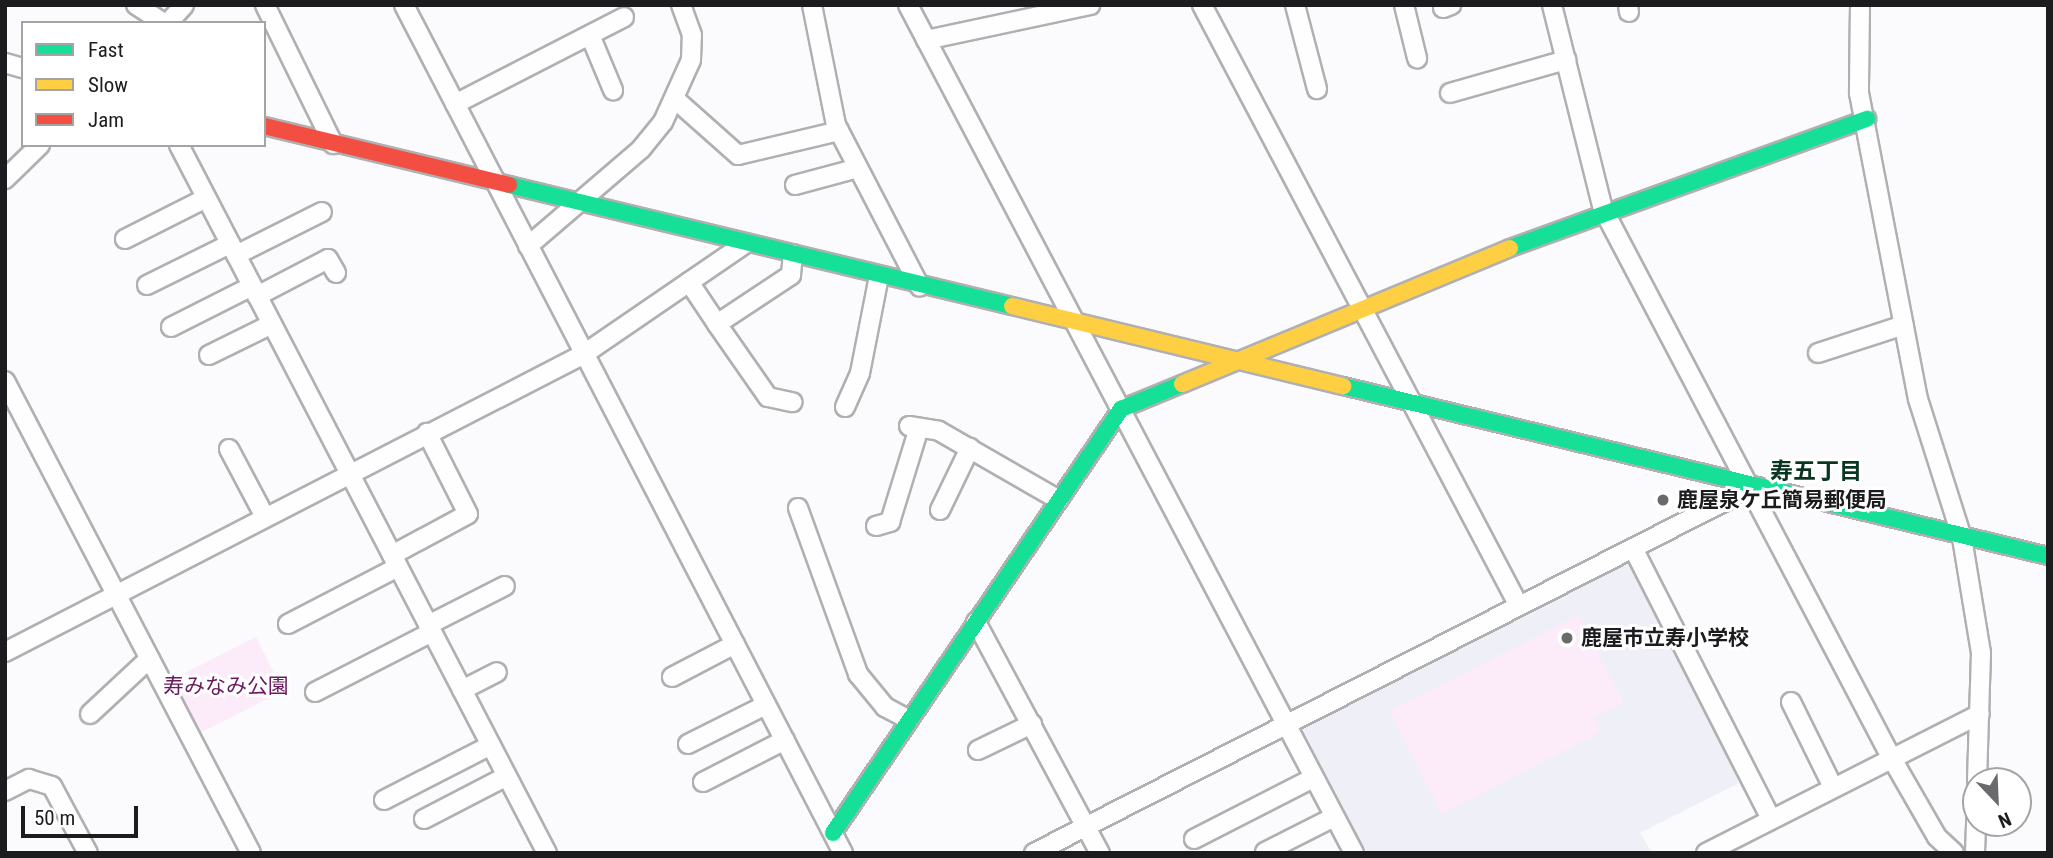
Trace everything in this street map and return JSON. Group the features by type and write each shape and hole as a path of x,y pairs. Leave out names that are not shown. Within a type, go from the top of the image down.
{"street":[{"path":"136,5 163,21"},
{"path":"168,21 184,5"},
{"path":"265,5 333,144"},
{"path":"404,5 843,853"},
{"path":"528,246 641,149 676,100 691,60 692,35 681,5"},
{"path":"813,5 828,104 839,131 920,287"},
{"path":"908,5 1354,853"},
{"path":"1202,5 1519,606"},
{"path":"1295,5 1317,89"},
{"path":"1404,5 1417,58"},
{"path":"1552,5 1603,209 1753,487 1891,757 1937,837 1954,853"},
{"path":"1860,5 1856,50 1904,325 1918,399 1962,538 1981,653 1978,767"},
{"path":"926,40 1086,6"},
{"path":"455,104 624,17"},
{"path":"590,35 613,89"},
{"path":"1450,93 1566,60"},
{"path":"676,100 738,155 839,131"},
{"path":"833,833 1121,409 1603,209 1867,119"},
{"path":"266,127 578,205 1236,360 1412,407 2048,556"},
{"path":"5,179 38,147"},
{"path":"179,147 547,853"},
{"path":"795,185 859,168"},
{"path":"125,239 206,198"},
{"path":"147,285 322,212"},
{"path":"5,652 584,354 746,243"},
{"path":"717,324 791,275 793,254"},
{"path":"172,327 328,259 336,273"},
{"path":"845,407 860,373 879,276"},
{"path":"690,282 768,397 792,402"},
{"path":"209,355 272,324"},
{"path":"1818,354 1904,325"},
{"path":"5,381 251,853"},
{"path":"876,526 890,522 914,427 970,449 1059,500"},
{"path":"288,624 468,514 427,433"},
{"path":"229,449 265,517"},
{"path":"940,510 970,449"},
{"path":"1034,853 1753,487"},
{"path":"797,508 858,674 884,707 909,720"},
{"path":"1633,548 1771,819"},
{"path":"315,692 505,586"},
{"path":"976,622 1100,853"},
{"path":"672,677 734,644"},
{"path":"90,714 149,659"},
{"path":"462,690 497,672"},
{"path":"1791,702 1833,787"},
{"path":"688,744 766,705"},
{"path":"1706,853 1980,714"},
{"path":"978,750 1032,724"},
{"path":"703,782 785,740"},
{"path":"384,800 491,745"},
{"path":"424,819 507,776"},
{"path":"1194,839 1313,778"},
{"path":"5,791 29,779 52,786 88,853"},
{"path":"1265,852 1334,817"}],"shaded area":[{"name":"鹿屋市立寿小学校","path":"1630,555 1739,783 1640,833 1652,853 1367,853 1299,722"}],"green space":[{"path":"1579,615 1624,703 1594,718 1600,732 1442,814 1389,711"},
{"name":"寿みなみ公園","path":"256,637 283,691 196,735 169,681"}],"traffic: fast":[{"path":"1510,248 1867,119"},
{"path":"509,185 1012,306"},
{"path":"833,833 1121,409 1182,384"},
{"path":"1343,386 2048,556"}],"traffic: slow":[{"path":"1182,384 1510,248"},
{"path":"1012,306 1343,386"}],"traffic: jam":[{"path":"266,126 509,185"}],"place":[{"name":"鹿屋泉ケ丘簡易郵便局","path":"1663,500"},
{"name":"鹿屋市立寿小学校","path":"1567,638"}],"district":[{"name":"寿五丁目","path":"1816,472"}]}
